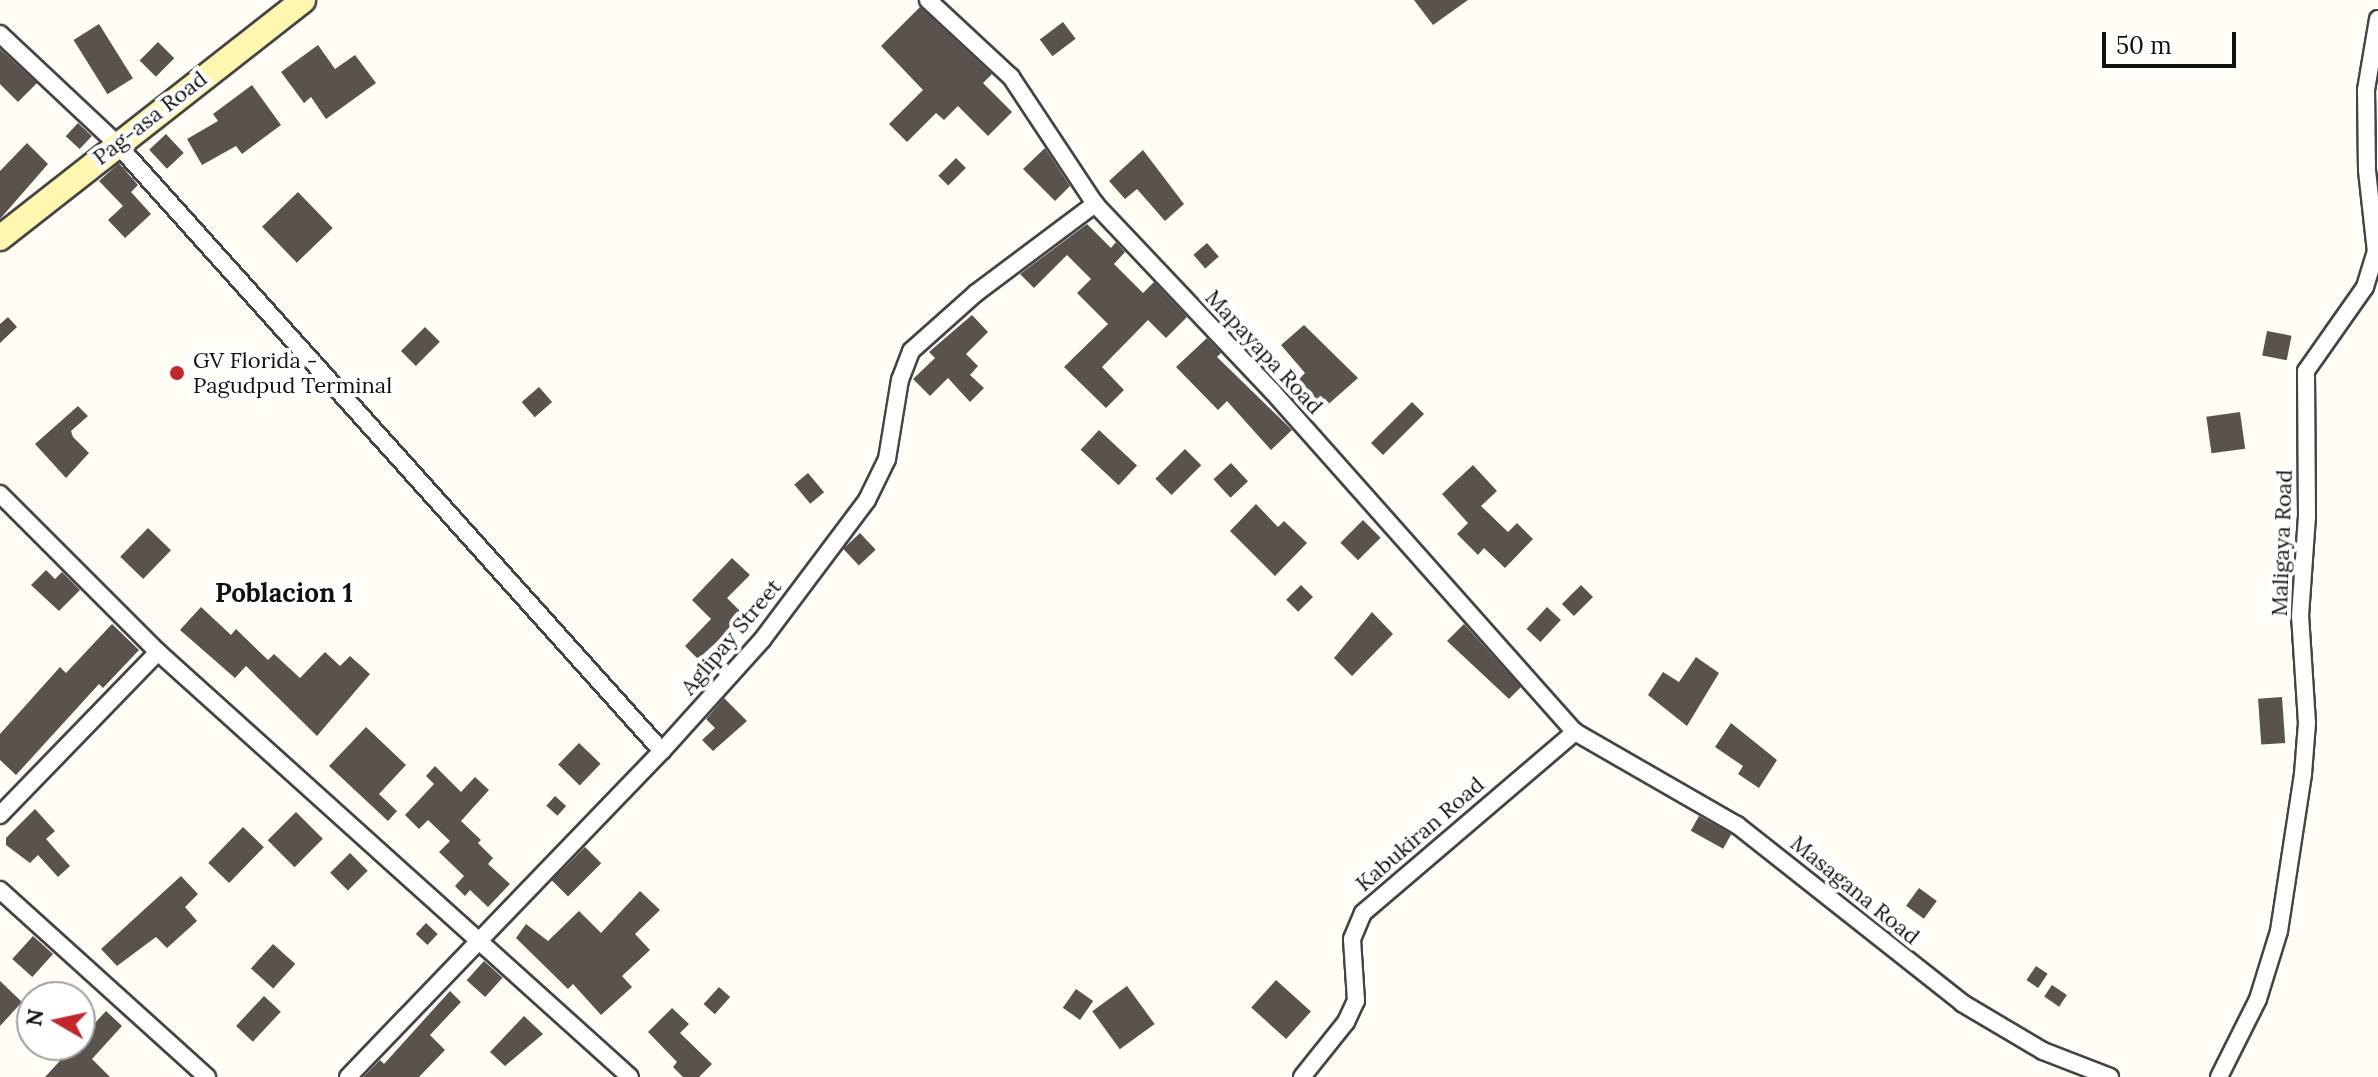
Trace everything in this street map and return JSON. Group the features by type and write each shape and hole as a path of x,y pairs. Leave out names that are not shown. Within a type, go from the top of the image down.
{"main road":[{"name":"Pag-asa Road","path":"0,238 116,143 303,0"}],"street":[{"name":"Mapayapa Road","path":"928,0 1011,77 1095,204 1272,391 1575,732"},
{"name":"Maligaya Road","path":"2219,1077 2258,999 2279,931 2303,774 2307,723 2300,616 2307,517 2306,371 2365,287 2376,252 2367,170 2366,90 2378,19"},
{"path":"0,34 116,143 662,751"},
{"name":"Aglipay Street","path":"348,1077 478,936 662,751 762,640 867,500 887,459 902,372 911,351 976,293 1095,204"},
{"path":"0,494 158,652 478,936 630,1077"},
{"path":"0,815 158,652"},
{"name":"Kabukiran Road","path":"1302,1077 1352,1010 1357,991 1352,939 1363,913 1575,732"},
{"name":"Masagana Road","path":"1575,732 1737,825 1962,1003 2043,1051 2110,1077"},
{"path":"0,890 207,1077"}],"building":[{"path":"1414,0 1468,0 1433,25"},
{"path":"920,7 992,74 983,83 1012,112 988,136 958,106 944,120 936,113 907,142 889,124 923,90 881,46"},
{"path":"1063,22 1076,39 1052,56 1040,39"},
{"path":"99,24 133,78 107,94 74,40"},
{"path":"158,42 174,58 156,77 140,60"},
{"path":"318,45 335,69 355,55 376,83 326,119 311,97 304,103 281,72"},
{"path":"0,49 37,83 18,102 0,84"},
{"path":"252,85 281,125 242,154 236,146 202,165 187,139 218,121 213,114"},
{"path":"78,123 92,136 80,149 66,136"},
{"path":"166,134 184,153 167,169 149,150"},
{"path":"27,143 48,164 0,219 0,171"},
{"path":"1045,148 1070,186 1055,201 1023,169"},
{"path":"1143,150 1184,204 1165,221 1137,189 1125,199 1109,181"},
{"path":"956,158 966,168 948,186 938,176"},
{"path":"119,163 138,185 131,192 151,214 125,238 108,220 123,206 99,181"},
{"path":"298,192 333,228 297,263 262,227"},
{"path":"1087,224 1111,248 1116,242 1125,252 1114,264 1143,293 1154,282 1187,317 1166,338 1148,320 1102,367 1124,390 1106,408 1064,367 1108,324 1077,293 1091,279 1067,255 1034,288 1020,274"},
{"path":"1207,243 1219,257 1205,268 1193,255"},
{"path":"972,315 988,332 966,354 978,366 970,375 984,388 970,402 948,378 930,396 913,379 935,358 929,352"},
{"path":"8,317 17,327 0,343 0,324"},
{"path":"1304,325 1358,378 1324,408 1299,379 1305,373 1281,345"},
{"path":"425,327 440,342 416,366 401,351"},
{"path":"2267,331 2292,336 2287,360 2262,356"},
{"path":"1207,338 1221,353 1217,357 1292,430 1271,450 1227,401 1218,410 1176,367"},
{"path":"539,387 552,402 535,417 522,402"},
{"path":"1412,402 1424,414 1383,455 1371,443"},
{"path":"78,406 88,416 71,431 89,453 66,478 35,444"},
{"path":"2240,412 2245,449 2211,453 2206,417"},
{"path":"1099,430 1137,465 1119,485 1081,450"},
{"path":"1185,449 1201,465 1172,495 1155,479"},
{"path":"1231,463 1248,481 1230,498 1213,479"},
{"path":"1473,465 1497,491 1481,506 1508,532 1517,523 1533,539 1505,568 1484,548 1478,555 1457,534 1468,523 1442,494"},
{"path":"808,473 824,492 810,504 794,485"},
{"path":"1256,504 1278,527 1284,521 1307,543 1275,576 1230,531"},
{"path":"1363,520 1381,538 1358,560 1340,543"},
{"path":"148,528 171,550 143,579 120,557"},
{"path":"860,533 876,550 859,566 843,549"},
{"path":"732,558 750,575 727,598 745,616 698,659 685,646 711,619 692,600"},
{"path":"46,570 55,579 62,572 80,590 59,611 31,585"},
{"path":"1301,585 1313,597 1298,612 1286,600"},
{"path":"1581,585 1593,597 1574,616 1562,604"},
{"path":"201,607 231,635 236,629 268,660 274,654 300,678 325,652 340,666 350,656 370,674 317,736 246,666 235,678 180,630"},
{"path":"1547,607 1561,620 1540,642 1527,629"},
{"path":"1372,612 1393,634 1352,676 1334,658"},
{"path":"112,624 139,650 103,688 99,684 16,775 0,760 0,734 60,667 66,673"},
{"path":"1464,624 1521,687 1509,699 1447,641"},
{"path":"1696,657 1719,673 1687,726 1648,695 1663,672 1679,682"},
{"path":"2282,697 2285,743 2261,745 2258,699"},
{"path":"724,698 747,721 713,751 702,740 715,728 706,719"},
{"path":"1731,723 1777,760 1759,788 1738,774 1743,766 1715,747"},
{"path":"366,727 406,765 379,794 397,811 388,821 329,766"},
{"path":"579,743 601,764 580,785 558,765"},
{"path":"435,766 461,792 475,777 489,790 461,821 481,840 478,843 493,858 488,864 510,884 488,907 470,890 465,896 455,886 464,876 439,852 450,841 428,820 419,829 405,815 434,784 426,776"},
{"path":"555,796 566,806 557,816 546,806"},
{"path":"35,809 55,831 46,839 70,866 58,877 38,855 30,863 6,845 6,838"},
{"path":"296,812 323,839 295,867 268,840"},
{"path":"1699,816 1731,834 1723,849 1691,831"},
{"path":"243,827 264,847 229,883 208,863"},
{"path":"585,847 601,863 568,896 552,880"},
{"path":"350,853 368,871 348,890 330,873"},
{"path":"181,876 198,894 185,907 197,921 167,948 156,937 117,966 101,949"},
{"path":"1919,888 1937,901 1924,919 1906,906"},
{"path":"640,891 660,910 635,934 650,950 622,976 632,987 601,1015 573,984 568,989 516,938 526,924 548,941 579,911 601,933"},
{"path":"426,923 438,934 427,945 416,934"},
{"path":"33,936 53,954 32,977 12,959"},
{"path":"273,944 295,964 273,989 251,969"},
{"path":"484,961 503,978 485,997 467,980"},
{"path":"2036,966 2048,974 2038,988 2026,980"},
{"path":"1276,980 1311,1011 1286,1039 1251,1007"},
{"path":"0,981 16,996 16,1009 0,1026"},
{"path":"2052,985 2067,995 2059,1007 2044,997"},
{"path":"1127,986 1155,1024 1120,1049 1092,1011"},
{"path":"719,987 730,997 715,1014 704,1004"},
{"path":"1076,989 1093,1001 1080,1020 1063,1008"},
{"path":"450,991 461,1002 430,1035 445,1050 419,1077 363,1077 380,1060 384,1064"},
{"path":"264,996 281,1012 253,1042 236,1026"},
{"path":"672,1008 689,1024 680,1033 712,1064 699,1077 683,1077 673,1067 677,1062 648,1032"},
{"path":"106,1011 122,1026 96,1055 96,1022"},
{"path":"524,1016 543,1034 505,1066 490,1052"},
{"path":"60,1061 94,1061 110,1077 45,1077"}],"place":[{"name":"GV Florida - Pagudpud Terminal","path":"177,373"}],"district":[{"name":"Poblacion 1","path":"284,593"}]}
